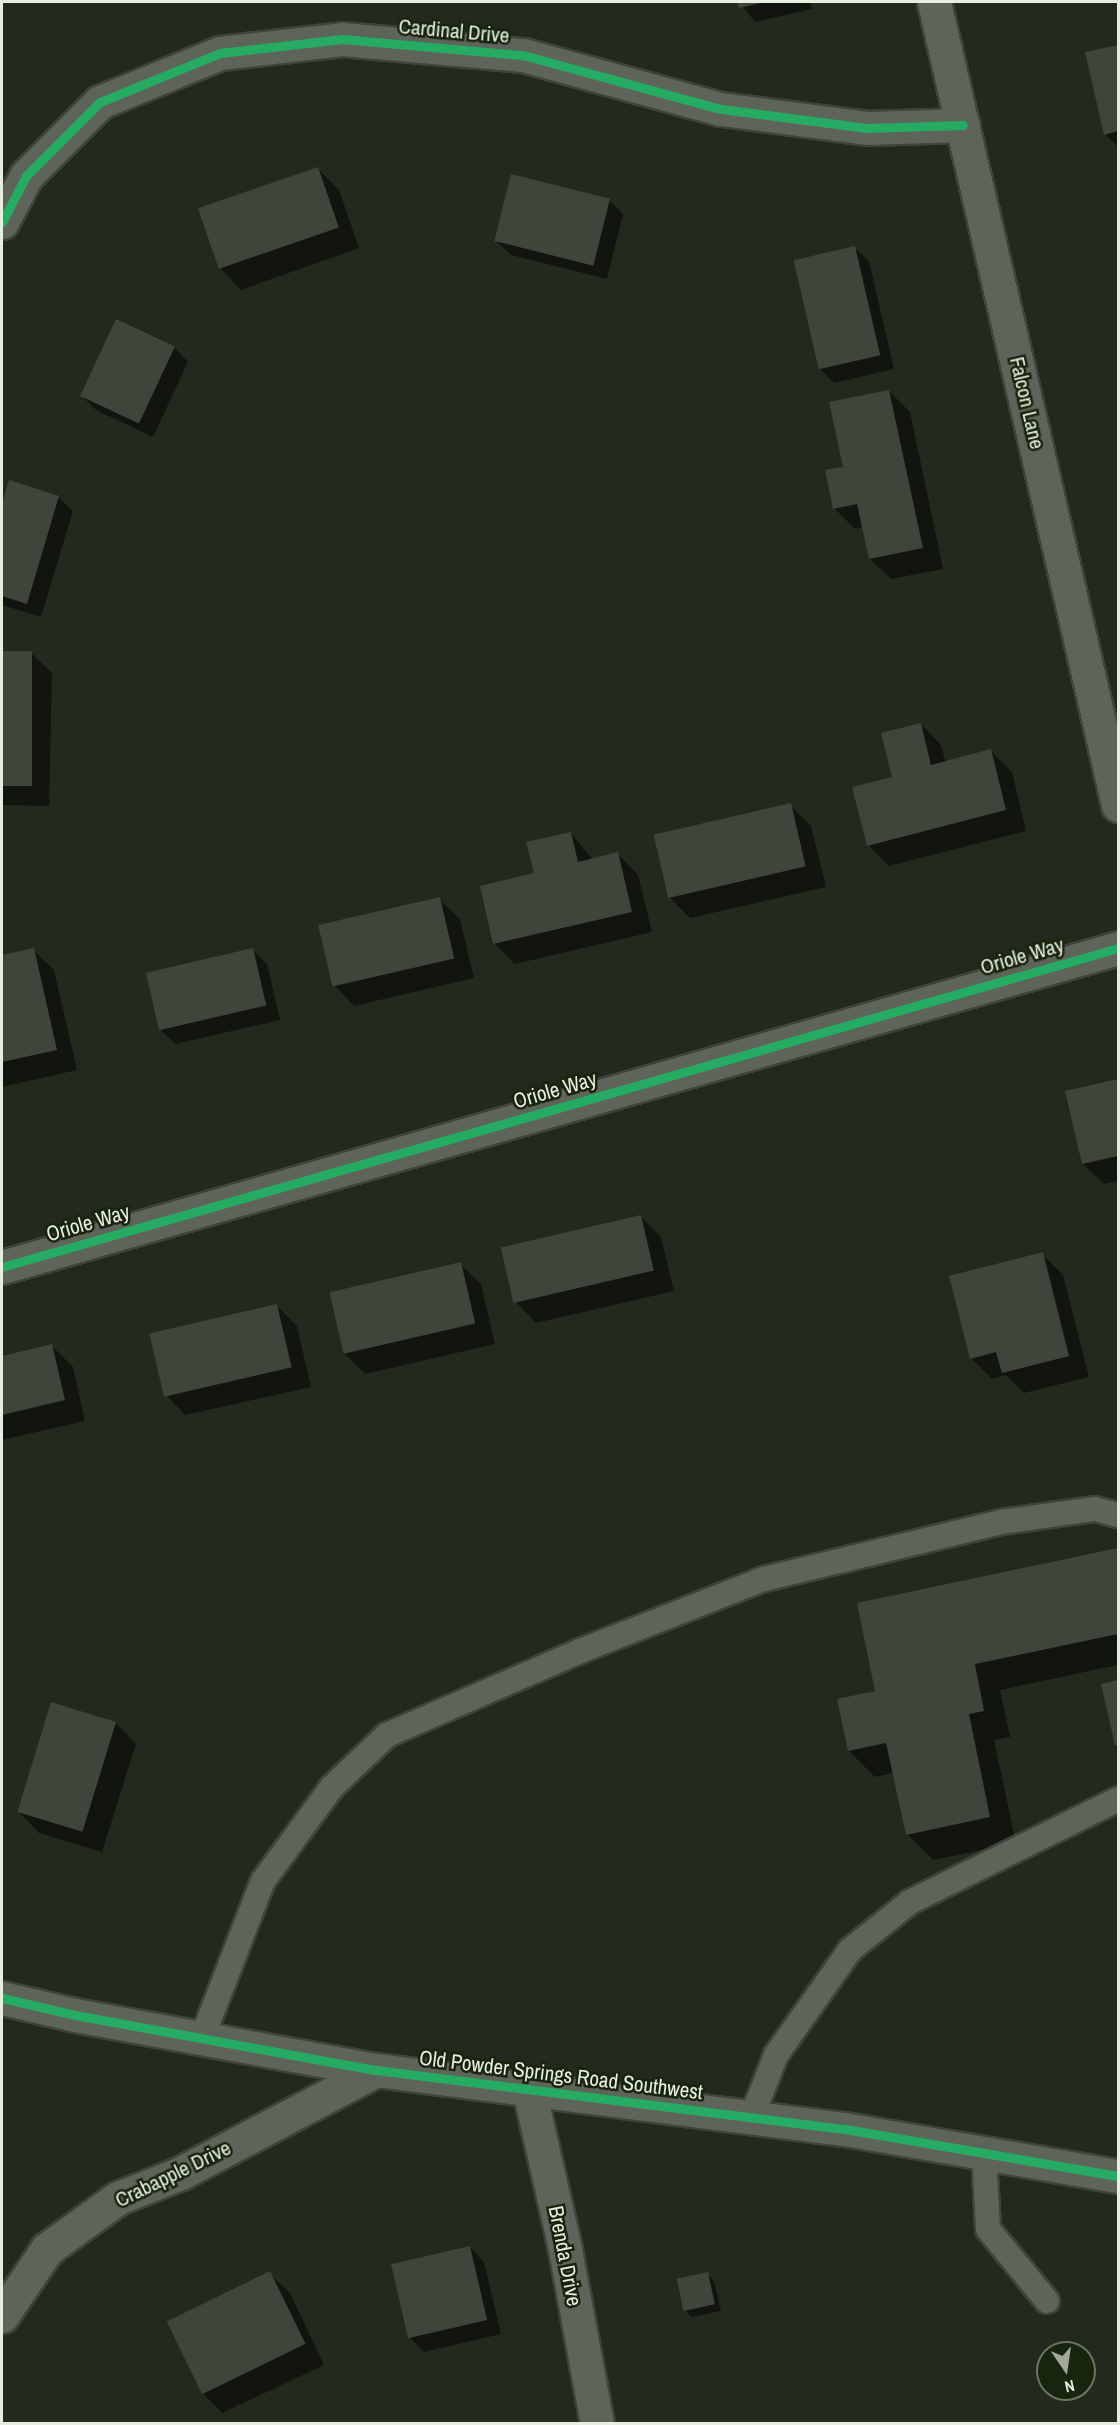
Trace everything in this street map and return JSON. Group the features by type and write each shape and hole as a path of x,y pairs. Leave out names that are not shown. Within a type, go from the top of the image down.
{"street":[{"name":"Falcon Lane","path":"934,2 1119,805"},
{"name":"Cardinal Drive","path":"2,222 26,176 100,102 220,53 342,39 523,55 720,109 867,128 963,125"},
{"name":"Oriole Way","path":"2,1266 1119,948"},
{"name":"Old Powder Springs Road Southwest","path":"2,1998 376,2070 752,2116 1119,2176"},
{"name":"Crabapple Drive","path":"2,2316 46,2249 118,2198 181,2173 376,2070"},
{"name":"Brenda Drive","path":"529,2090 564,2244 597,2424"}],"lane":[{"path":"202,2038 263,1881 332,1787 387,1735 580,1651 764,1578 1001,1522 1095,1509 1119,1515"},
{"path":"752,2116 776,2055 850,1950 910,1902 1119,1799"},
{"path":"984,2154 988,2229 1047,2301"}],"building":[{"path":"737,2 765,2 739,8"},
{"path":"1118,45 1118,131 1104,135 1085,52"},
{"path":"318,167 339,228 219,269 198,208"},
{"path":"511,174 610,199 593,266 494,241"},
{"path":"855,246 880,355 819,369 794,260"},
{"path":"116,319 175,346 139,424 80,396"},
{"path":"889,390 923,548 869,559 857,504 833,509 825,470 843,467 829,402"},
{"path":"9,480 59,496 27,604 2,596 2,504"},
{"path":"2,651 32,651 32,786 2,786"},
{"path":"921,723 931,765 991,749 1006,810 867,846 852,787 892,777 881,733"},
{"path":"791,803 806,866 668,898 654,835"},
{"path":"571,832 578,862 618,852 632,912 493,944 480,886 534,873 526,842"},
{"path":"440,897 454,958 332,987 318,925"},
{"path":"34,948 57,1050 2,1062 2,955"},
{"path":"253,948 266,1005 159,1030 146,973"},
{"path":"1118,1079 1118,1156 1082,1164 1065,1091"},
{"path":"641,1215 654,1271 514,1303 501,1247"},
{"path":"1043,1252 1069,1356 1002,1373 996,1352 970,1359 949,1276"},
{"path":"461,1262 475,1323 344,1354 329,1292"},
{"path":"277,1304 292,1367 164,1397 149,1333"},
{"path":"52,1344 65,1400 2,1415 2,1356"},
{"path":"1118,1548 1118,1634 975,1664 984,1711 969,1714 990,1817 906,1835 886,1743 848,1751 837,1699 875,1691 857,1603"},
{"path":"1118,1680 1118,1745 1115,1745 1101,1684"},
{"path":"51,1702 116,1722 82,1832 17,1812"},
{"path":"470,2246 487,2320 408,2338 391,2264"},
{"path":"270,2271 306,2344 202,2394 167,2321"},
{"path":"708,2272 715,2304 684,2311 677,2279"}],"cycle path":[{"path":"2,222 26,176 100,102 220,53 342,39 523,55 721,109 867,128 963,125"},
{"path":"2,1267 1118,948"},
{"path":"2,1998 75,2015 376,2070 845,2129 1118,2176"}]}
